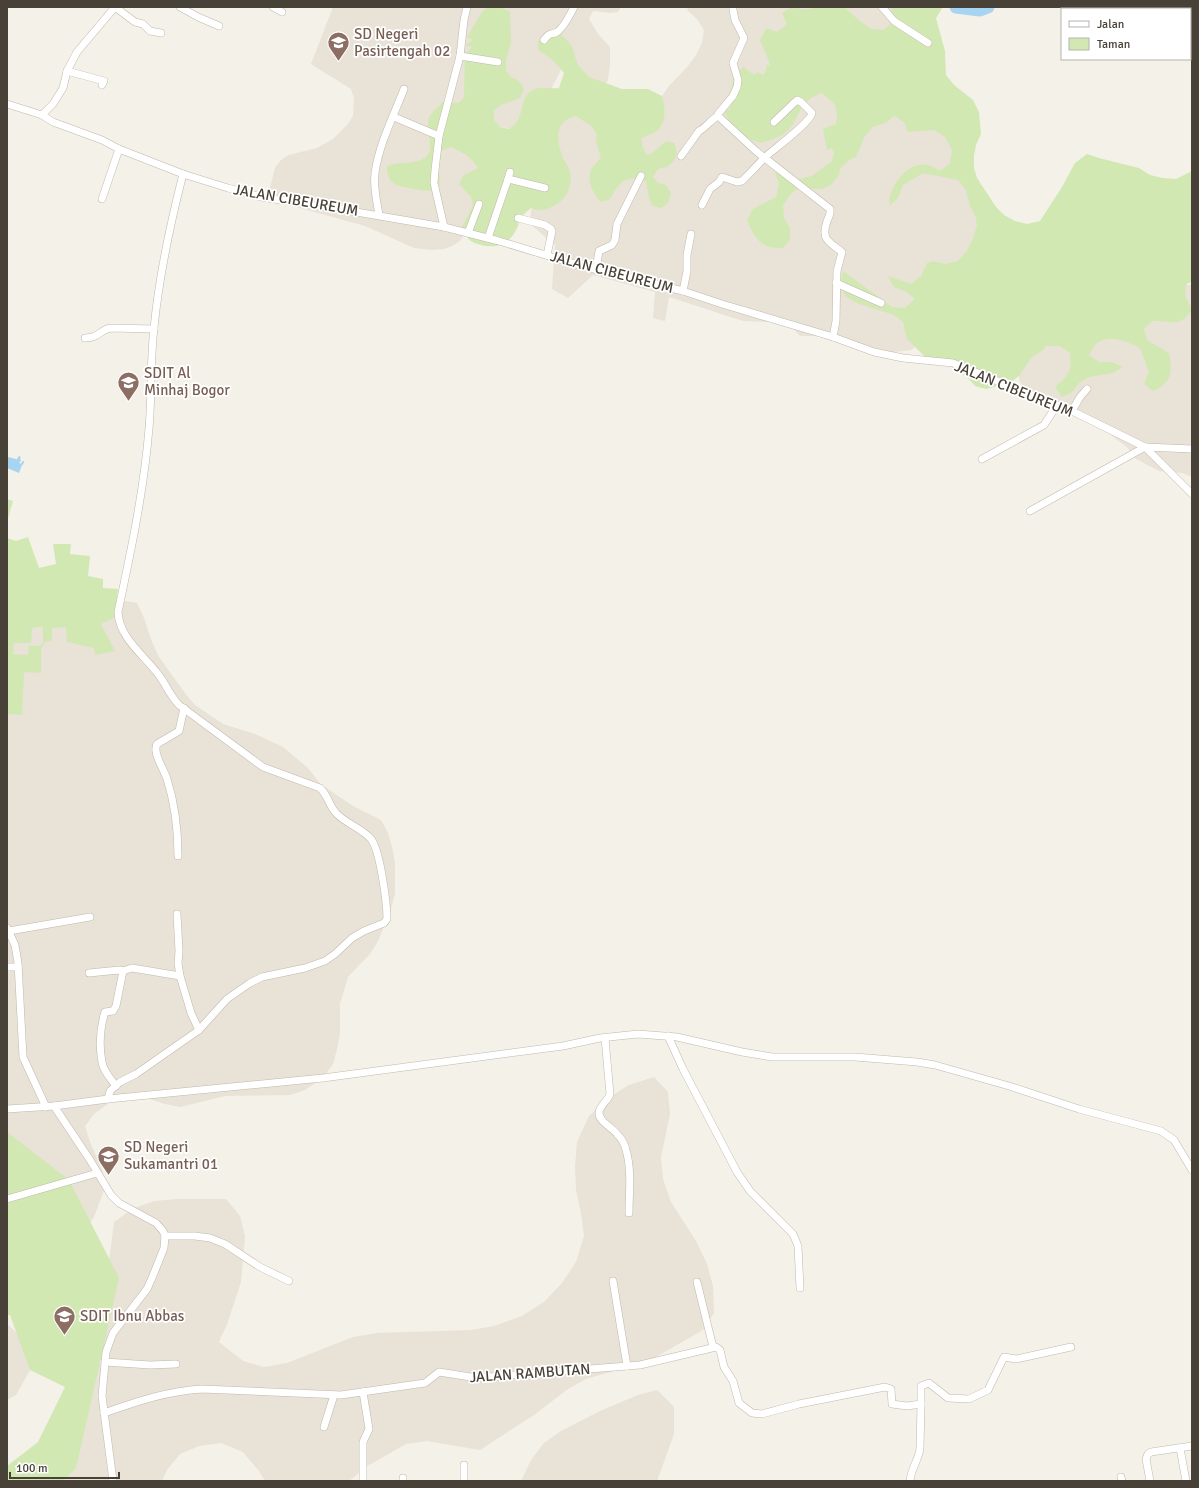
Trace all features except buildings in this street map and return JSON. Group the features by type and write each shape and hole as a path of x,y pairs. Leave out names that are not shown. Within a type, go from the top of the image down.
{"street":[{"path":"42,115 58,97 63,88 67,71 77,52 115,7 135,22 143,24 150,31 161,33"},
{"path":"180,7 219,26"},
{"path":"273,7 282,12"},
{"path":"444,227 434,183 438,136 460,56 467,7"},
{"path":"544,40 549,34 558,31 574,7"},
{"path":"882,7 894,22 928,44"},
{"path":"681,156 699,131 703,130 709,122 718,116 735,93 738,85 733,63 744,38 735,20 732,8"},
{"path":"460,56 498,62"},
{"path":"67,71 104,81 102,85"},
{"path":"379,215 376,200 375,173 383,144 404,88"},
{"path":"702,205 710,189 719,182 722,177 737,182 742,181 765,158 805,123 812,113 797,100 774,122"},
{"name":"JALAN CIBEUREUM","path":"7,104 42,115 53,122 102,140 119,149 183,174 261,197 379,215 444,227 596,269 683,291 722,304 833,336 887,356 953,363 1072,411 1145,447 1192,494"},
{"path":"718,116 765,158 830,209 825,237 842,252 837,271 836,321 833,336"},
{"path":"394,117 438,136"},
{"path":"102,199 119,149"},
{"path":"488,238 510,172"},
{"path":"108,1099 110,1091 120,1082 136,1074 200,1030 227,999 250,983 262,977 305,968 325,961 352,938 364,931 384,923 387,916 378,858 375,847 370,838 340,817 334,810 324,791 320,788 263,767 184,708 175,700 159,674 129,640 118,619 118,612 136,529 149,428 154,329 161,273 183,174"},
{"path":"596,269 599,251 612,245 615,240 617,224 641,176"},
{"path":"508,179 545,188"},
{"path":"468,233 479,204"},
{"path":"518,218 545,225 551,229 552,232 547,255"},
{"path":"683,291 687,271 686,255 691,234"},
{"path":"836,283 881,303"},
{"path":"85,338 97,336 107,328 123,327 154,329"},
{"path":"1072,411 1080,397 1087,389"},
{"path":"982,459 1044,425 1057,405"},
{"path":"1030,511 1145,447 1192,449"},
{"path":"178,856 175,813 167,778 155,750 156,744 179,731 184,708"},
{"path":"177,914 179,951 178,963 180,976 191,1013 200,1030"},
{"path":"46,1107 26,1065 22,1052 18,967 15,945 8,929 90,917"},
{"path":"7,968 18,967"},
{"path":"89,973 119,970 123,971 132,968 180,976"},
{"path":"116,1086 105,1071 102,1062 100,1033 105,1012 113,1010 116,1006 123,971"},
{"path":"7,1108 46,1107 108,1099 323,1078 547,1048 638,1034 677,1037 764,1056 854,1057 917,1062 935,1065 1009,1086 1079,1109 1161,1131 1174,1140 1192,1170"},
{"path":"668,1036 737,1172 750,1191 793,1234 798,1246 800,1288"},
{"path":"605,1038 610,1094 608,1100 599,1112 600,1118 618,1135 626,1150 629,1167 629,1213"},
{"path":"54,1106 115,1200 156,1223 163,1231 165,1236 164,1248 147,1289 113,1333 106,1352 102,1383 104,1413 113,1481"},
{"path":"7,1199 97,1173"},
{"path":"165,1236 194,1236 210,1238 225,1244 260,1267 289,1281"},
{"path":"613,1281 627,1366"},
{"path":"697,1282 713,1347 718,1347 720,1350 724,1367 733,1381 737,1398 748,1411 762,1414 799,1404 885,1387 891,1389 892,1404 906,1406 921,1404"},
{"name":"JALAN RAMBUTAN","path":"104,1413 153,1397 187,1390 202,1389 334,1395 425,1383 436,1373 440,1372 477,1378 627,1366 649,1363 713,1347"},
{"path":"910,1481 911,1471 919,1455 920,1448 921,1386 929,1383 948,1398 969,1399 988,1390 1004,1357 1016,1359 1071,1347"},
{"path":"105,1362 150,1365 176,1364"},
{"path":"362,1392 369,1429 363,1442 363,1481"},
{"path":"324,1427 334,1395"},
{"path":"1150,1481 1146,1459 1148,1454 1151,1452 1192,1446"},
{"path":"1180,1448 1186,1481"},
{"path":"464,1465 464,1481"}],"shaded area":[{"path":"333,7 621,7 618,12 610,13 593,11 589,19 598,34 610,47 608,80 604,87 562,68 551,89 517,130 490,125 483,63 494,176 460,241 444,249 433,250 414,248 365,226 267,199 275,168 281,160 289,155 317,148 333,139 348,124 353,116 354,98 351,89 311,64"},
{"path":"687,7 917,7 815,87 863,117 931,113 991,215 921,343 911,350 886,353 825,336 800,336 792,327 781,320 770,322 743,321 669,297 665,321 653,318 655,292 593,275 568,298 552,289 555,245 530,224 531,210 538,201 541,117 657,109 662,96 669,86 688,66 702,43 704,30 697,19 688,11"},
{"path":"1186,285 1192,285 1192,477 1183,473 1159,471 1136,459 1128,448 1107,432 1072,414 1048,410 1038,404 1027,394 1020,382 1017,368 1046,346 1060,346"},
{"path":"119,600 137,603 159,657 195,705 223,724 255,734 283,747 308,768 322,786 353,806 381,820 388,833 392,847 395,863 395,894 378,941 370,954 348,977 340,1004 340,1033 337,1049 333,1064 323,1078 305,1090 290,1095 225,1096 180,1107 165,1104 135,1094 119,1096 94,1114 85,1126 102,1170 106,1185 94,1217 87,1228 7,1251 7,637 32,628 43,627"},
{"path":"654,1077 668,1092 670,1114 661,1157 663,1179 671,1202 696,1241 707,1264 713,1286 714,1313 703,1330 649,1361 586,1379 568,1389 534,1415 480,1450 427,1441 406,1444 369,1465 349,1481 265,1481 259,1471 243,1452 221,1443 199,1446 180,1454 167,1470 162,1481 26,1481 38,1472 108,1270 114,1222 134,1208 155,1201 177,1199 226,1199 240,1216 245,1236 241,1282 227,1324 219,1342 243,1361 264,1367 287,1363 353,1337 377,1333 471,1330 494,1326 522,1316 544,1302 562,1283 576,1262 584,1236 576,1190 575,1167 577,1142 589,1116 608,1098 629,1085"},
{"path":"7,1324 16,1332 24,1350 30,1370 16,1395 7,1400"},
{"path":"657,1390 674,1407 674,1434 657,1481 521,1481 531,1460 544,1443 561,1431 600,1411 638,1395"}],"green space":[{"path":"488,7 500,7 510,12 511,43 506,60 506,70 511,77 519,81 524,89 520,98 501,105 494,110 494,120 500,127 509,129 515,124 521,114 524,99 530,92 537,88 559,88 564,73 554,61 538,50 538,41 544,36 560,34 572,47 578,65 589,77 622,89 648,89 662,96 664,104 663,122 657,131 641,139 643,148 647,155 655,151 666,141 674,143 677,152 674,161 667,167 658,169 653,177 658,183 666,185 671,193 668,203 661,208 653,206 649,198 646,181 633,178 620,184 610,199 601,202 593,191 589,179 591,170 601,158 596,142 597,134 591,126 576,116 564,122 560,127 558,138 564,160 570,171 571,182 568,192 557,204 550,208 538,210 531,208 519,220 518,227 511,238 498,246 487,246 474,243 466,237 463,231 462,227 473,205 471,197 459,184 463,176 478,168 473,160 463,153 451,147 443,150 440,154 440,182 438,189 420,190 399,186 390,180 387,172 387,166 421,160 429,152 430,141 428,123 430,115 442,102 459,103 464,97 465,54 472,47 465,45 473,40 467,37 482,12"},
{"path":"792,7 805,10 819,7 844,7 861,22 872,29 884,30 894,21 891,7 943,7 936,18 945,51 946,75 954,85 973,100 979,112 981,134 976,145 974,156 974,168 977,178 996,207 1004,215 1015,221 1027,224 1040,221 1062,187 1075,163 1087,154 1139,168 1150,175 1163,178 1176,179 1192,171 1192,281 1186,285 1185,295 1192,310 1183,320 1179,322 1152,321 1144,329 1147,340 1169,353 1171,366 1170,376 1160,388 1153,391 1144,384 1149,372 1140,348 1124,341 1112,339 1107,339 1096,344 1089,355 1099,362 1112,362 1123,367 1113,373 1089,377 1079,383 1072,392 1062,397 1055,387 1068,373 1071,359 1070,353 1060,346 1046,346 1042,351 1032,357 1019,376 1010,383 986,389 975,386 967,377 947,364 925,357 907,339 903,322 894,315 857,303 845,296 840,284 843,271 892,307 905,308 915,299 905,291 894,287 888,276 911,284 921,276 927,263 933,261 945,264 958,261 967,251 977,226 976,218 969,203 966,190 958,180 923,173 903,185 898,198 889,206 890,195 893,188 900,177 910,168 922,164 928,165 940,171 950,163 952,150 945,137 934,130 908,132 904,122 894,116 886,123 873,127 865,136 856,157 849,160 840,169 839,175 832,184 822,189 798,188 789,196 783,206 784,218 790,228 790,240 783,248 769,247 760,242 753,233 747,220 753,209 776,197 779,184 775,172 788,174 799,179 812,176 832,161 834,153 832,148 827,150 823,129 836,124 837,113 833,102 821,93 811,98 803,105 792,126 783,135 762,143 751,140 728,124 731,123 724,112 731,108 727,99 732,86 734,74 744,67 749,72 757,75 756,72 764,75 767,65 771,66 760,40 766,28 777,32 787,24 782,13"},
{"path":"7,499 13,501 7,522"},
{"path":"28,537 39,568 56,564 53,544 71,544 70,554 90,556 88,576 103,579 103,588 118,589 114,618 101,624 115,651 95,655 94,648 67,642 66,627 52,628 52,641 45,642 41,649 41,673 24,672 22,715 7,714 7,538 16,541","holes":["43,627 43,643 40,646 29,646 28,655 13,654 14,643 31,643 32,628"]},
{"path":"7,1132 69,1180 119,1278 76,1468 63,1481 7,1481 7,1466 38,1442 65,1387 30,1370 10,1315 7,1315"}],"water":[{"path":"7,454 8,457 16,460 19,456 21,457 21,461 19,462 22,465 19,473 7,468"}],"waterway":[{"path":"956,7 980,10 988,7"}],"place":[{"name":"SD Negeri Pasirtengah 02","path":"339,62"},
{"name":"SDIT Al Minhaj Bogor","path":"129,402"},
{"name":"SD Negeri Sukamantri 01","path":"108,1176"},
{"name":"SDIT Ibnu Abbas","path":"65,1336"}]}
